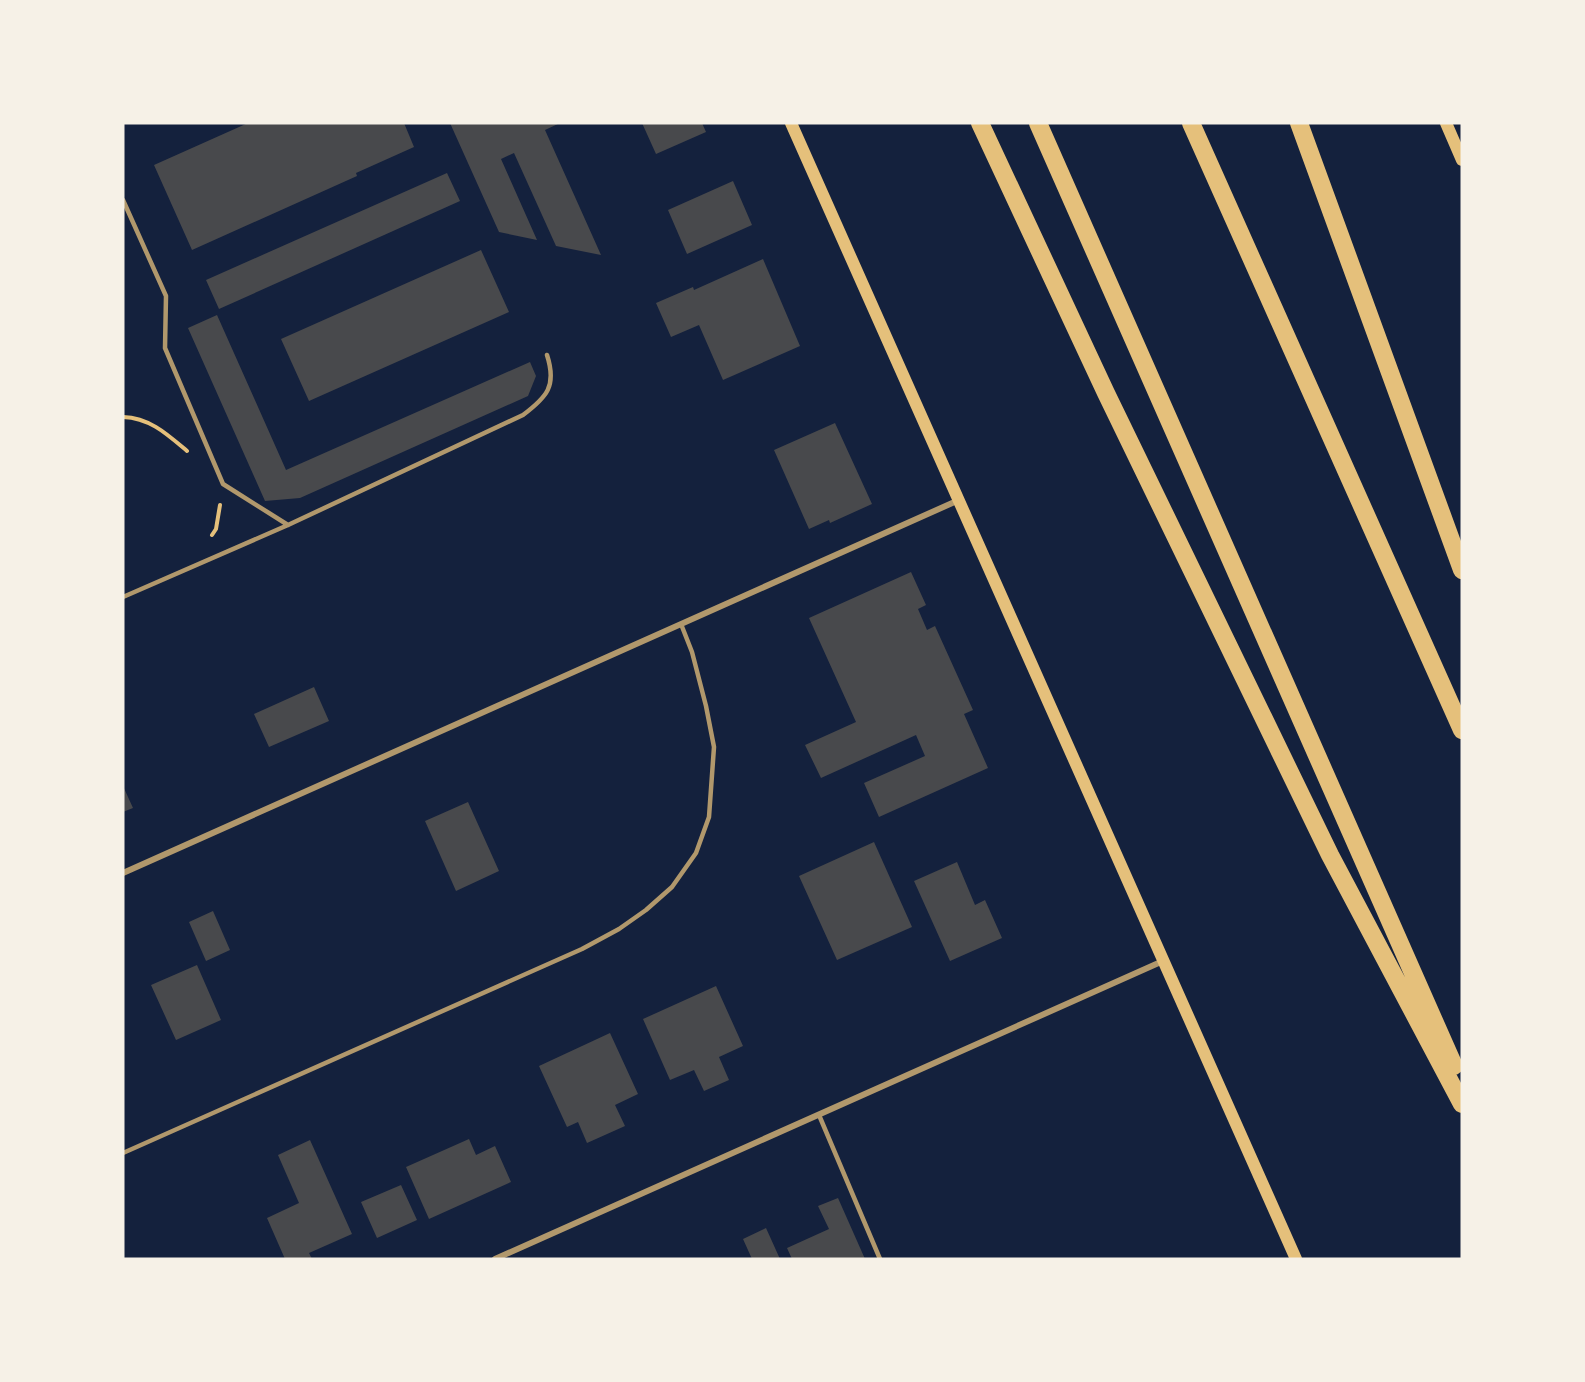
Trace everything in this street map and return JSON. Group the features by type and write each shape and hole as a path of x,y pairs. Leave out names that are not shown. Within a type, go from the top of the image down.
{"highway":[{"path":"980,123 1106,393 1330,855 1462,1104"},
{"path":"1038,123 1462,1084"},
{"path":"1191,123 1462,730"},
{"path":"1299,123 1462,570"}],"main road":[{"path":"791,123 1296,1259"},
{"path":"1446,123 1462,160"}],"street":[{"path":"123,873 958,500"},
{"path":"495,1259 1163,961"}],"lane":[{"path":"123,200 166,296 165,348 223,484 288,525"},
{"path":"123,597 288,525 523,415 542,401 550,384 547,355"},
{"path":"123,1153 582,949 619,929 646,910 672,886 696,854 709,817 714,747 692,652 681,624"},
{"path":"819,1115 880,1259"}],"path":[{"path":"123,417 135,418 161,428 223,484 216,529 195,566"}],"building":[{"path":"248,123 404,123 414,147 356,173 357,176 192,250 154,165"},
{"path":"450,123 560,123 545,130 601,255 556,246 514,153 501,159 537,240 499,232"},
{"path":"642,123 702,123 706,132 656,154"},
{"path":"447,173 460,201 219,309 206,280"},
{"path":"733,181 752,225 687,254 668,210"},
{"path":"481,250 509,312 309,401 281,339"},
{"path":"763,259 800,346 723,380 699,325 671,337 656,303 693,287 694,290"},
{"path":"217,315 286,470 530,362 536,376 528,396 300,498 265,501 188,328"},
{"path":"835,423 872,504 830,523 829,520 809,529 774,450"},
{"path":"911,572 926,605 918,609 927,630 935,626 973,710 964,714 988,768 879,817 864,783 925,756 916,735 821,778 805,745 856,722 809,618"},
{"path":"314,687 329,721 269,747 254,714"},
{"path":"123,786 133,808 123,812"},
{"path":"468,802 499,871 456,891 425,821"},
{"path":"874,842 912,927 837,960 799,876"},
{"path":"957,862 975,905 985,900 1002,938 950,961 914,881"},
{"path":"213,911 230,950 206,961 189,922"},
{"path":"197,965 221,1020 176,1040 151,985"},
{"path":"716,986 743,1046 719,1057 729,1080 704,1091 694,1070 670,1080 643,1019"},
{"path":"610,1033 638,1094 615,1105 625,1126 587,1143 578,1122 567,1127 539,1066"},
{"path":"469,1139 476,1155 495,1146 511,1182 429,1219 406,1167"},
{"path":"310,1140 352,1234 309,1253 312,1259 285,1259 267,1218 299,1203 278,1155"},
{"path":"401,1185 417,1220 377,1238 361,1202"},
{"path":"838,1198 865,1259 792,1259 787,1248 829,1229 818,1206"},
{"path":"766,1228 780,1259 752,1259 743,1239"}]}
